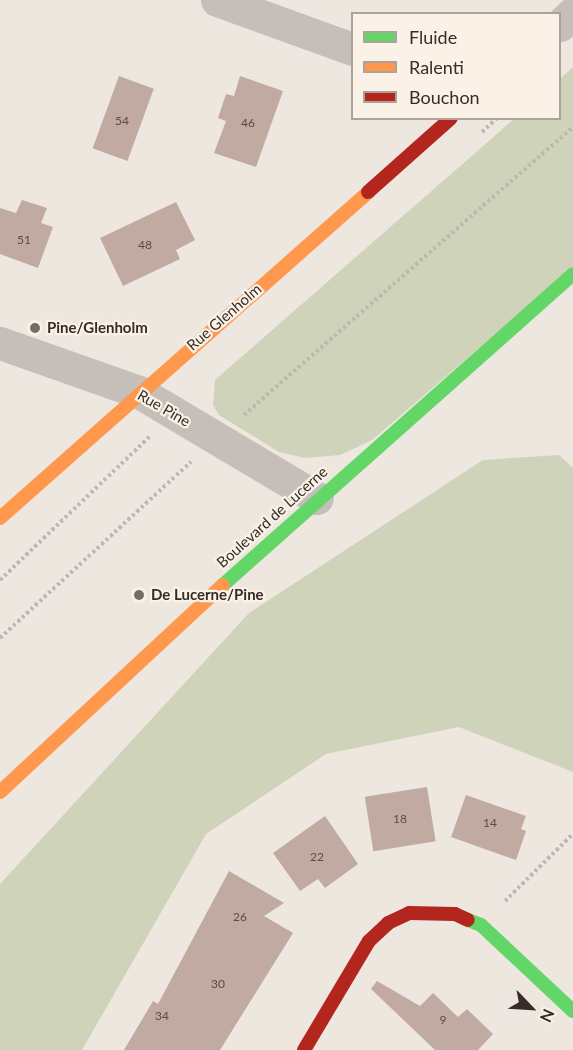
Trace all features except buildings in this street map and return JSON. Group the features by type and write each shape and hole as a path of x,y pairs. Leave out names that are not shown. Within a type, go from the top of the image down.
{"street":[{"path":"217,0 351,50"},
{"path":"561,24 573,14"},
{"name":"Rue Glenholm","path":"0,518 139,392 449,120"},
{"name":"Boulevard de Lucerne","path":"0,792 317,498 573,274"},
{"name":"Rue Pine","path":"0,343 139,392 317,498"},
{"path":"304,1050 354,963 388,923 409,913 431,910 455,914 481,925 573,1011"}],"path":[{"path":"0,638 216,439 573,127"},
{"path":"0,580 156,431"},
{"path":"481,925 573,834"}],"green space":[{"path":"573,67 573,267 372,440 340,455 305,458 279,452 219,415 213,405 215,380 513,120 561,120 561,78"},
{"path":"559,455 573,468 573,772 459,727 326,754 206,834 82,1050 0,1050 0,884 249,613 483,460"}],"traffic: fast":[{"path":"223,585 573,274"},
{"path":"468,920 481,925 573,1011"}],"traffic: slow":[{"path":"0,518 368,192"},
{"path":"0,792 223,585"}],"traffic: jam":[{"path":"368,192 449,120"},
{"path":"304,1050 369,941 388,923 409,913 455,914 468,920"}],"place":[{"name":"Pine/Glenholm","path":"35,328"},
{"name":"De Lucerne/Pine","path":"139,595"}]}
